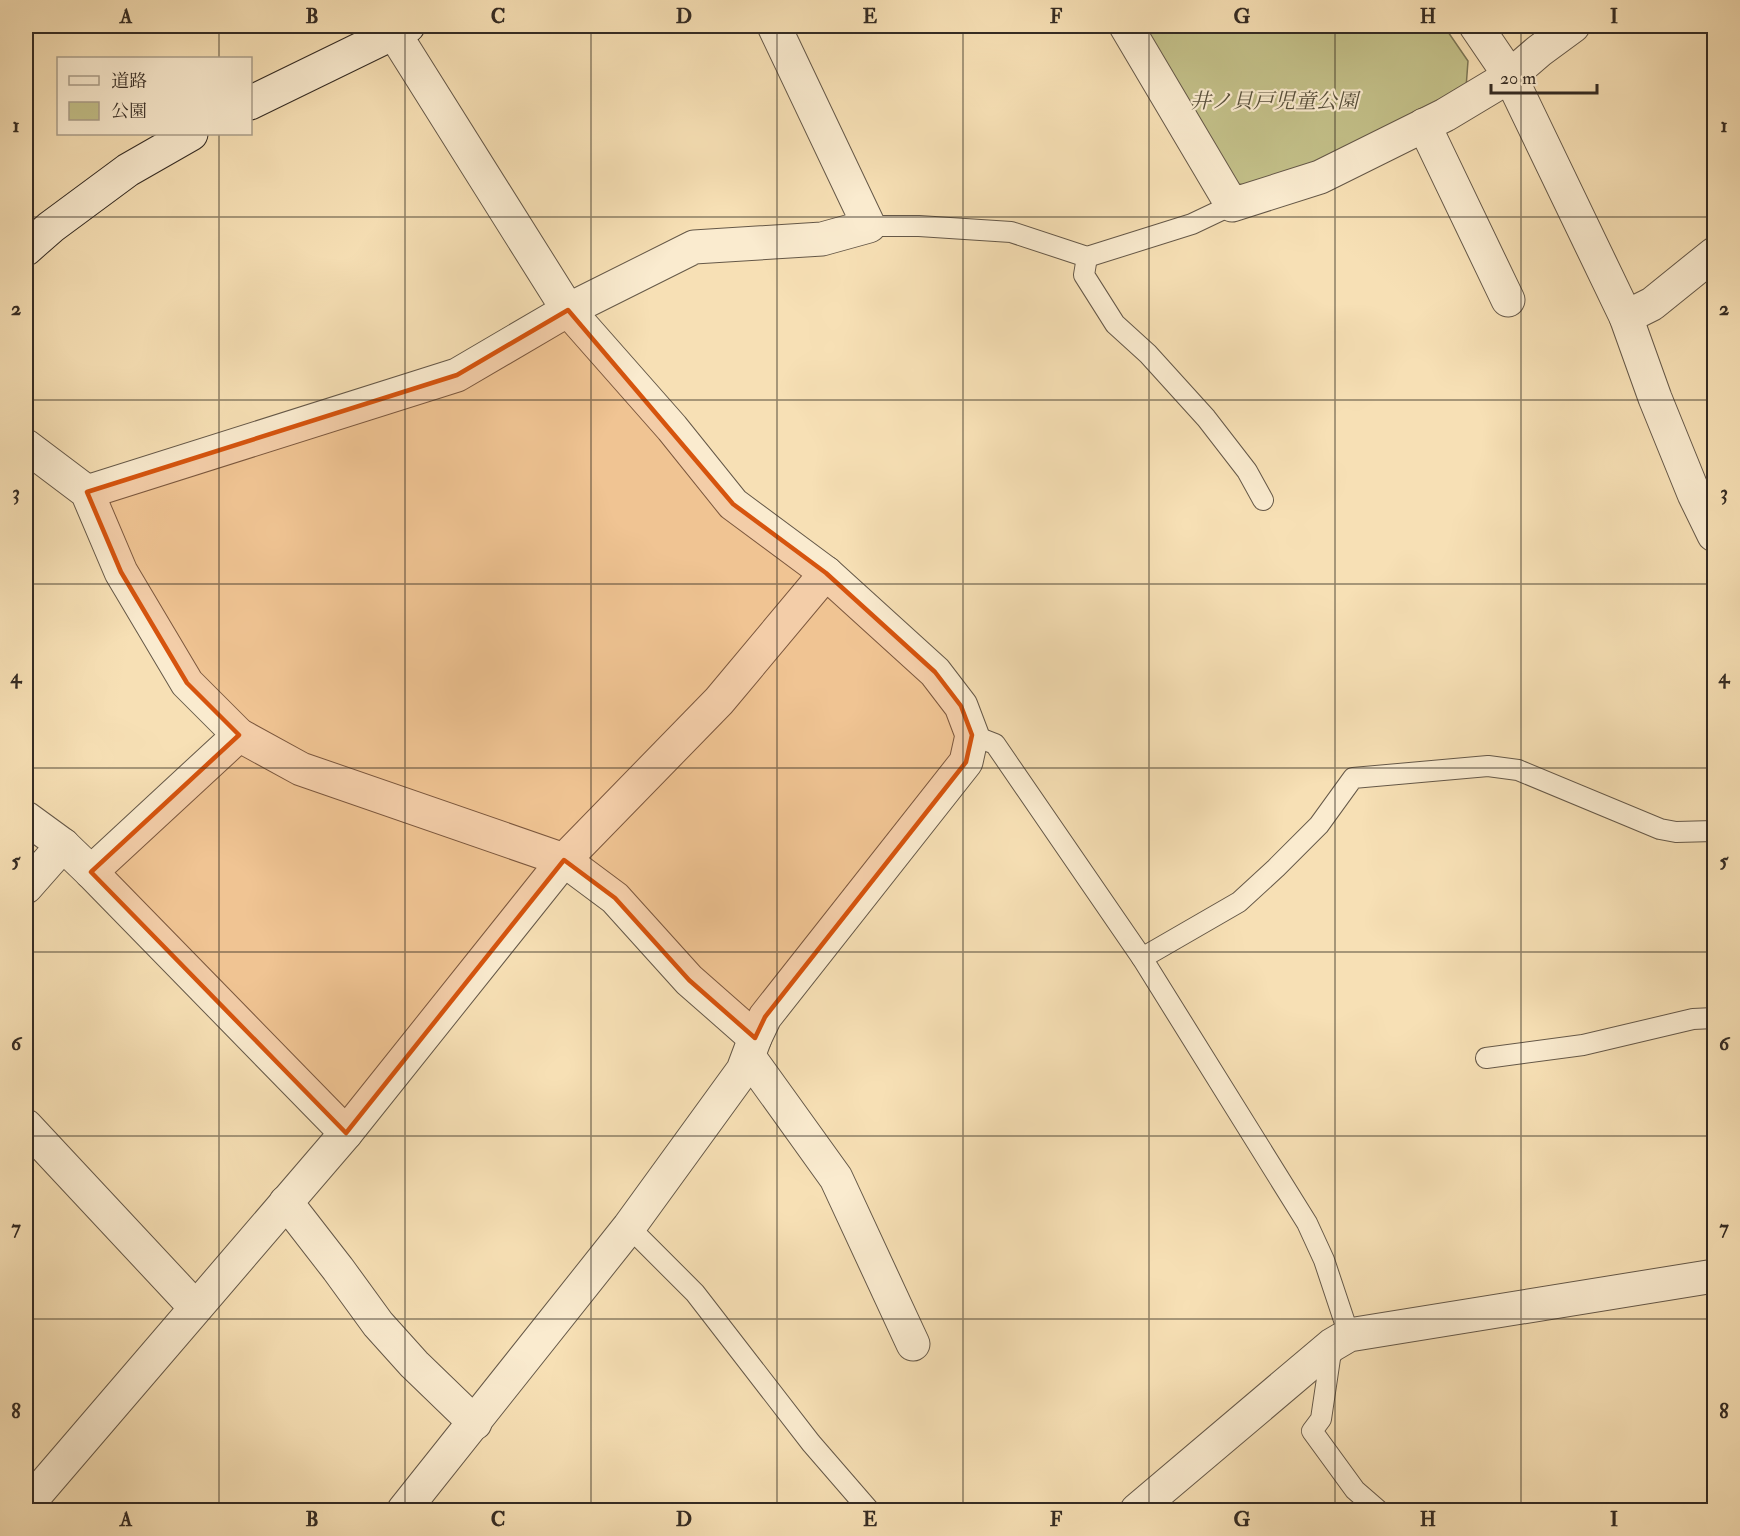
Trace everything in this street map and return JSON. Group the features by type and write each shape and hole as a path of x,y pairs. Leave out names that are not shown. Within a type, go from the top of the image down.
{"street":[{"path":"87,492 458,375 568,310 694,247 822,239 869,226 774,26"},
{"path":"1126,26 1232,205 1320,177 1445,115 1510,76 1573,26"},
{"path":"1476,26 1510,76 1626,317 1676,452 1714,535"},
{"path":"252,102 397,28 568,310 672,428 733,504 826,573 934,672 961,706 972,735 966,762 765,1017 743,1070 629,1227 404,1510"},
{"path":"1424,125 1508,300"},
{"path":"26,249 51,227 128,170 189,135"},
{"path":"1626,317 1652,304 1714,254"},
{"path":"26,446 87,492 121,572 187,683 239,735 301,769 564,860 615,898 752,1047 836,1178 913,1344"},
{"path":"29,1493 346,1133 564,860 719,701 826,573"},
{"path":"92,872 239,735"},
{"path":"26,818 63,845 92,872 346,1133"},
{"path":"26,887 63,845"},
{"path":"26,1126 195,1307"},
{"path":"286,1202 378,1324 414,1364 475,1423"},
{"path":"1137,1510 1341,1340 1714,1276"}],"lane":[{"path":"869,226 919,226 1011,232 1087,257 1192,224 1232,205"},
{"path":"1087,257 1084,275 1115,324 1148,354 1206,418 1247,471 1263,500"},
{"path":"972,735 995,744 1143,958 1307,1223 1324,1260 1341,1340 1321,1419 1312,1431 1355,1490 1378,1510"},
{"path":"1143,958 1239,902 1319,825 1353,778 1488,766 1518,770 1660,829 1676,832 1714,831"},
{"path":"1486,1058 1583,1045 1693,1019 1714,1018"},
{"path":"629,1227 695,1293 811,1443 869,1510"}],"highlighted area":[{"path":"568,310 733,504 826,573 935,672 961,706 972,735 966,762 765,1017 755,1038 689,980 615,898 564,860 346,1133 91,872 239,735 187,683 121,572 87,492 457,375"}],"green space":[{"name":"井ノ貝戸児童公園","path":"1140,26 1444,26 1468,61 1466,88 1288,177 1254,186 1238,184"}]}
